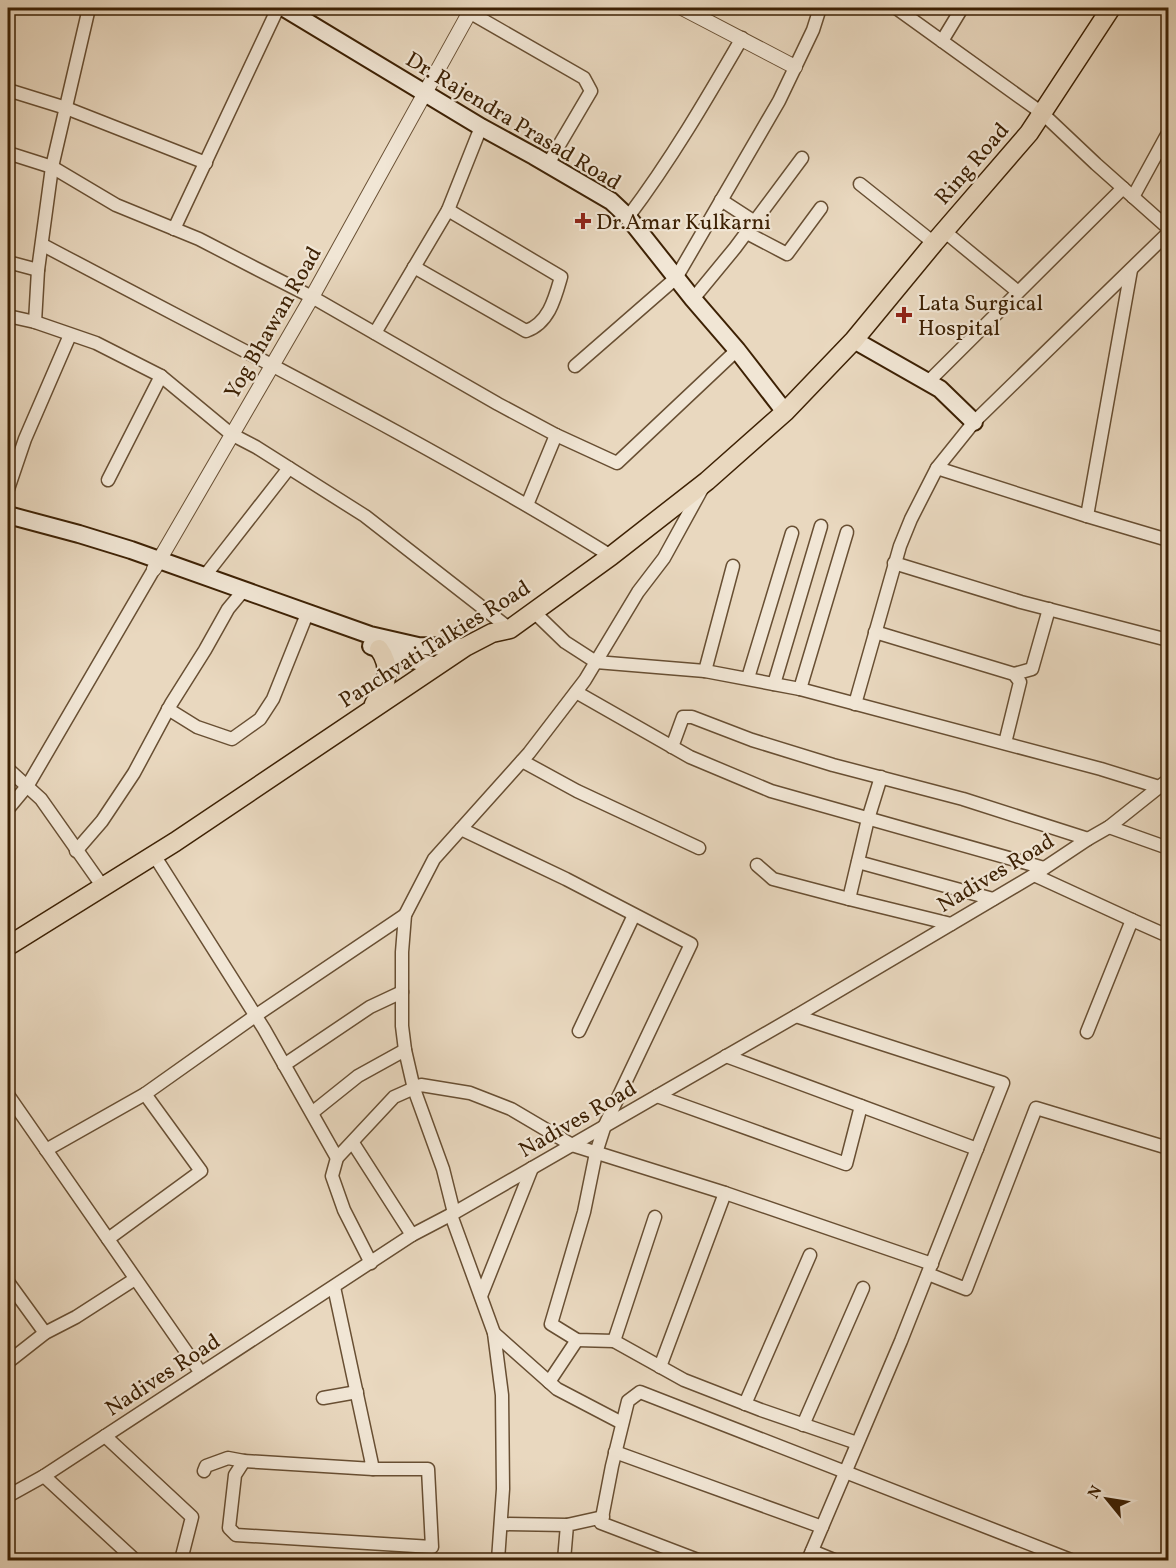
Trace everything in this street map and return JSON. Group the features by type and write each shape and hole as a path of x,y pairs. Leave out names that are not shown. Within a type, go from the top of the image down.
{"main road":[{"name":"Dr. Rajendra Prasad Road","path":"284,8 481,128 611,201 628,217 785,412"},
{"name":"Ring Road","path":"854,340 1029,133 1111,8"},
{"path":"854,340 940,389 974,422"},
{"name":"Panchvati Talkies Road","path":"8,946 154,855 465,647 492,633 510,629 610,556 707,480 785,412 854,340"},
{"path":"8,515 79,534 157,565 305,618 379,649 436,666"},
{"path":"8,524 204,576 240,594"},
{"path":"305,618 400,643 418,646 465,647"},
{"path":"369,711 385,687 388,673 387,663 379,649"}],"street":[{"path":"34,322 38,270 52,168 89,8"},
{"path":"174,229 278,8"},
{"path":"682,8 795,67"},
{"path":"575,366 676,278 779,101 813,30 820,8"},
{"path":"896,8 1042,113 1168,228"},
{"path":"942,41 962,8"},
{"path":"470,10 584,78 591,91 548,164"},
{"name":"Yog Bhawan Road","path":"157,565 312,297 470,10"},
{"path":"628,217 683,139 742,39"},
{"path":"8,90 66,108 206,163"},
{"path":"375,333 448,210 481,128"},
{"path":"1133,197 1168,133"},
{"path":"8,153 52,168 116,205 198,239 312,297 556,435 617,463 737,350"},
{"path":"693,299 747,233 802,158"},
{"path":"860,184 1017,291"},
{"path":"928,382 1123,188"},
{"path":"721,200 755,222"},
{"path":"747,233 787,254 821,208"},
{"path":"414,267 526,331 535,328 548,314 561,277 448,210"},
{"path":"855,704 894,563 911,519 937,468 974,422 1168,233"},
{"path":"43,245 272,364 527,505 610,556"},
{"path":"8,262 38,270"},
{"path":"1087,516 1131,270"},
{"path":"8,316 34,322 96,343 161,376 231,434 365,516 510,629"},
{"path":"8,489 25,439 70,335"},
{"path":"108,480 161,376"},
{"path":"527,505 556,435"},
{"path":"204,576 289,468"},
{"path":"937,468 1168,540"},
{"path":"498,1560 503,1489 502,1395 494,1333 452,1214 442,1169 414,1089 405,1050 402,952 405,915 434,859 522,761 576,692 638,592 664,558 707,480"},
{"path":"774,684 821,526"},
{"path":"748,678 792,532"},
{"path":"800,689 847,532"},
{"path":"894,563 1049,609 1168,640"},
{"path":"8,809 28,785 157,565"},
{"path":"705,671 733,566"},
{"path":"76,850 102,820 134,773 168,709 228,609 240,594"},
{"path":"875,632 1014,674 1032,669 1049,609"},
{"path":"533,611 565,642 596,662 705,671 800,689 1164,783"},
{"path":"168,709 197,727 232,739 260,719 273,699 305,618"},
{"path":"1005,743 1020,682 1014,674"},
{"path":"576,692 690,758 771,791 1039,872 1168,936"},
{"path":"672,747 683,717 692,717 752,740 833,765 963,799 1088,839"},
{"path":"522,761 699,848"},
{"path":"8,769 41,799 103,887"},
{"path":"849,899 868,819 881,777"},
{"name":"Nadives Road","path":"8,1496 44,1476 412,1235 796,1016 1039,872 1109,827 1164,783"},
{"path":"1109,827 1168,848"},
{"path":"461,829 566,879 691,944 605,1125 596,1153 584,1212 551,1324 578,1340 614,1341 684,1380 857,1443"},
{"path":"154,855 313,1112 337,1158"},
{"path":"858,862 993,899"},
{"path":"757,866 772,879 951,924"},
{"path":"46,1150 145,1094 255,1016 405,915"},
{"path":"579,1031 634,915"},
{"path":"1087,1032 1132,920"},
{"path":"284,1065 370,1007 402,992"},
{"path":"796,1016 1003,1083 930,1269 810,1556 834,1560"},
{"path":"313,1112 358,1076 405,1050"},
{"path":"726,1056 977,1149"},
{"path":"371,1263 344,1210 332,1176 337,1158 394,1097 421,1086 470,1093 511,1109 572,1145 725,1193 930,1269 966,1289 1036,1108 1168,1148"},
{"path":"108,1239 201,1172 145,1094"},
{"path":"657,1096 846,1164 861,1106"},
{"path":"10,1102 201,1373"},
{"path":"353,1143 412,1235"},
{"path":"481,1296 532,1168"},
{"path":"660,1368 725,1193"},
{"path":"614,1341 655,1217"},
{"path":"745,1404 810,1255"},
{"path":"8,1362 45,1333 76,1317 135,1279"},
{"path":"8,1282 45,1333"},
{"path":"334,1287 373,1469"},
{"path":"804,1425 863,1288"},
{"path":"494,1333 557,1389 622,1423"},
{"path":"549,1382 578,1340"},
{"path":"323,1398 357,1392"},
{"path":"698,1560 601,1523 628,1401 640,1392 1071,1560"},
{"path":"105,1436 192,1517 181,1560"},
{"path":"615,1452 822,1527"},
{"path":"204,1471 206,1466 228,1458 373,1469 428,1469 432,1547 236,1534 229,1528 235,1475 244,1461"},
{"path":"44,1476 135,1560"},
{"path":"501,1524 567,1525 603,1518"},
{"path":"564,1560 567,1525"}],"place":[{"name":"Dr.Amar Kulkarni","path":"583,221"},
{"name":"Lata Surgical Hospital","path":"904,315"}]}
